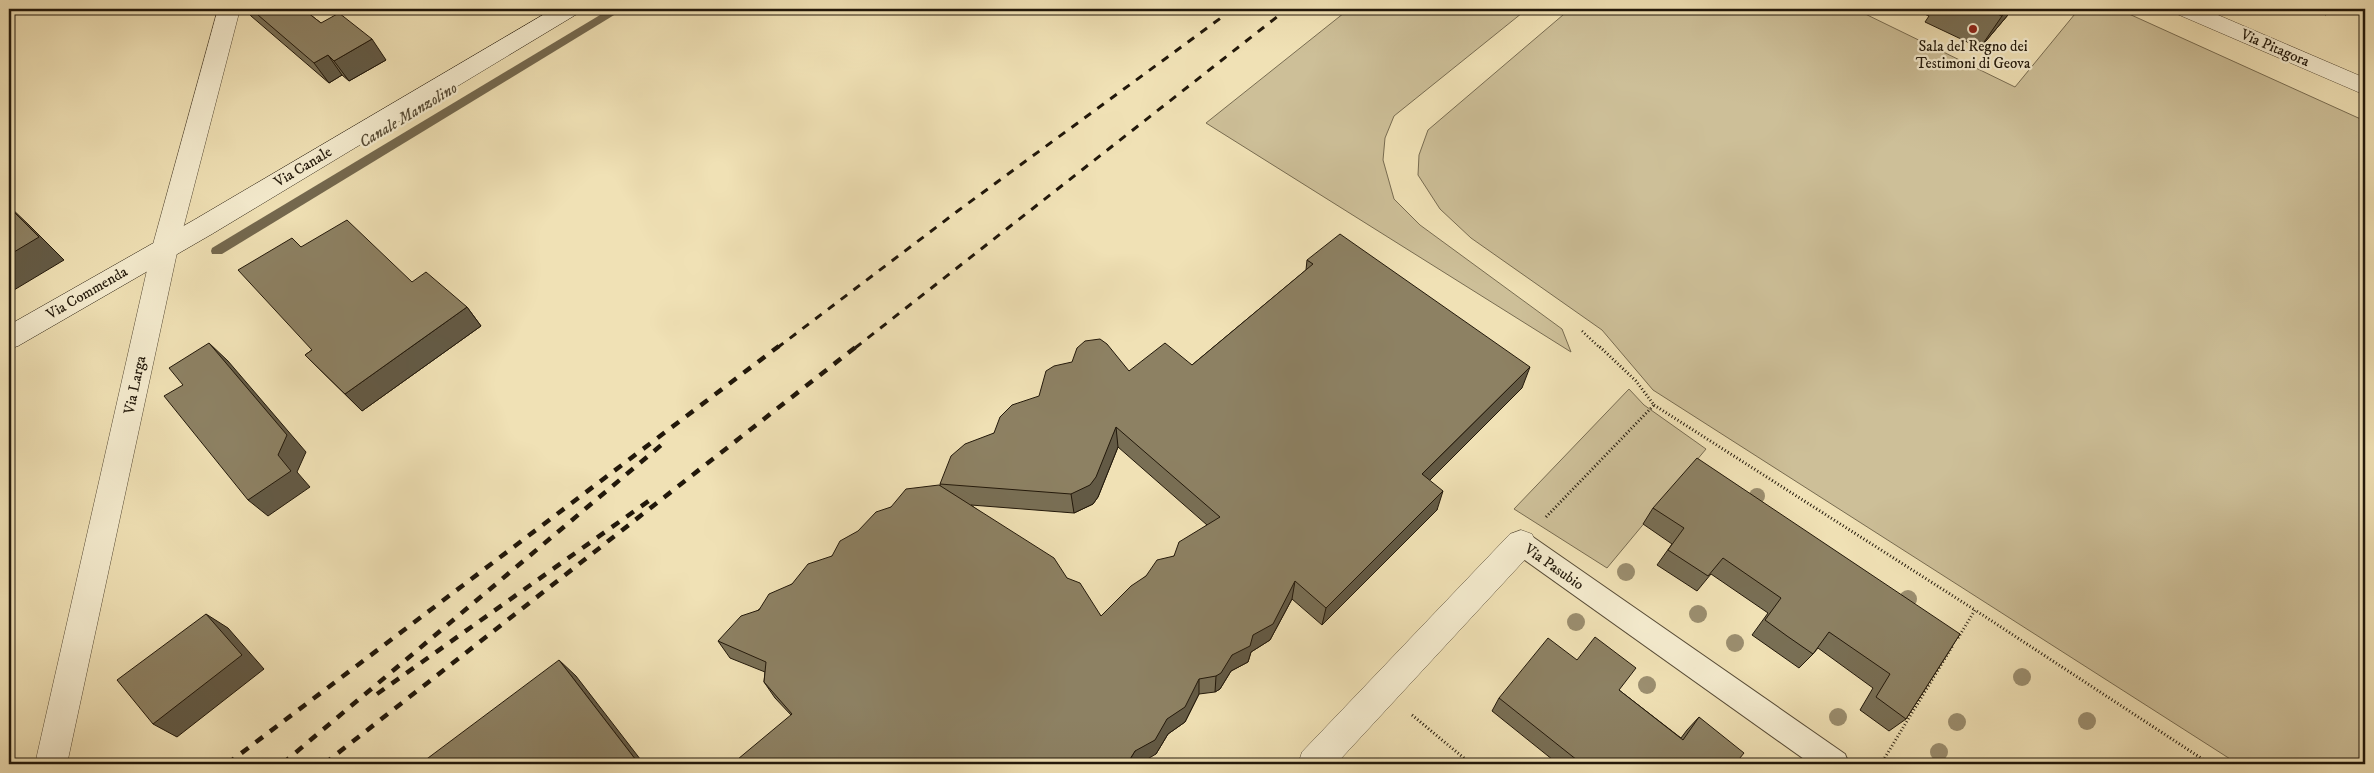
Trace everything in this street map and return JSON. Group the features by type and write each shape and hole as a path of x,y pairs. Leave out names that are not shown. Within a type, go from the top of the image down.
{"street":[{"name":"Via Larga","path":"51,764 165,248 230,9"},
{"name":"Via Canale","path":"165,248 569,9"},
{"name":"Via Pitagora","path":"2185,9 2365,87"},
{"name":"Via Commenda","path":"9,338 165,248"},
{"name":"Via Pasubio","path":"1314,764 1521,543"}],"lane":[{"name":"Via Pasubio","path":"1521,543 1835,764"}],"path":[{"path":"1582,331 1636,381 1654,405 2210,764"},
{"path":"1521,543 1654,405"},
{"path":"1881,764 1974,610"},
{"path":"1383,691 1471,764"}],"shaded area":[{"path":"1349,9 1527,9 1394,116 1385,138 1383,160 1394,199 1420,225 1562,329 1571,352 1206,123"},
{"path":"1570,9 1855,9 2015,87 2079,9 2118,9 2365,121 2365,764 2238,764 1653,390 1602,330 1471,238 1440,209 1418,175 1419,155 1428,130"},
{"path":"1629,389 1644,405 1706,449 1607,568 1514,509"}],"building":[{"path":"251,9 303,9 321,23 339,13 372,39 334,61 328,55 314,63"},
{"path":"1986,9 2008,9 2002,16"},
{"path":"9,207 39,237 9,255"},
{"path":"347,220 412,282 426,272 467,307 345,394 305,355 312,350 238,270 292,238 301,247"},
{"path":"1340,234 1530,367 1422,474 1443,491 1326,608 1295,581 1273,624 1253,635 1250,646 1232,655 1221,673 1216,676 1199,679 1185,707 1167,719 1155,740 1135,751 1127,764 732,764 792,714 764,682 766,662 718,641 741,616 759,610 769,594 792,584 808,564 832,556 840,541 858,531 876,512 891,507 906,489 939,485 1054,558 1067,578 1080,583 1101,616 1131,586 1146,576 1157,560 1174,556 1179,542 1220,517 1116,427 1096,477 1090,485 1071,494 940,484 951,456 965,444 994,433 1000,417 1012,405 1039,396 1046,371 1054,366 1072,362 1077,348 1085,341 1100,339 1107,344 1129,371 1165,343 1192,365 1313,264 1307,260"},
{"path":"209,343 287,435 278,455 291,471 248,500 164,396 183,385 169,368"},
{"path":"1697,458 1960,634 1906,719 1876,697 1890,674 1829,632 1813,654 1765,620 1781,598 1723,558 1708,576 1668,550 1684,528 1653,508"},
{"path":"206,614 242,655 153,724 117,680"},
{"path":"1595,637 1636,668 1619,690 1683,740 1699,717 1744,753 1735,764 1582,764 1499,698 1548,638 1577,660"},
{"path":"559,660 639,764 420,764"}],"waterway":[{"name":"Canale Manzolino","path":"217,251 618,9"}],"railway":[{"path":"777,348 959,210 1233,9"},
{"path":"855,348 1287,9"},
{"path":"227,764 779,346"},
{"path":"324,764 857,346"},
{"path":"282,764 666,441"},
{"path":"377,694 650,500"}],"place":[{"name":"Sala del Regno dei Testimoni di Geova","path":"1973,29"}]}
